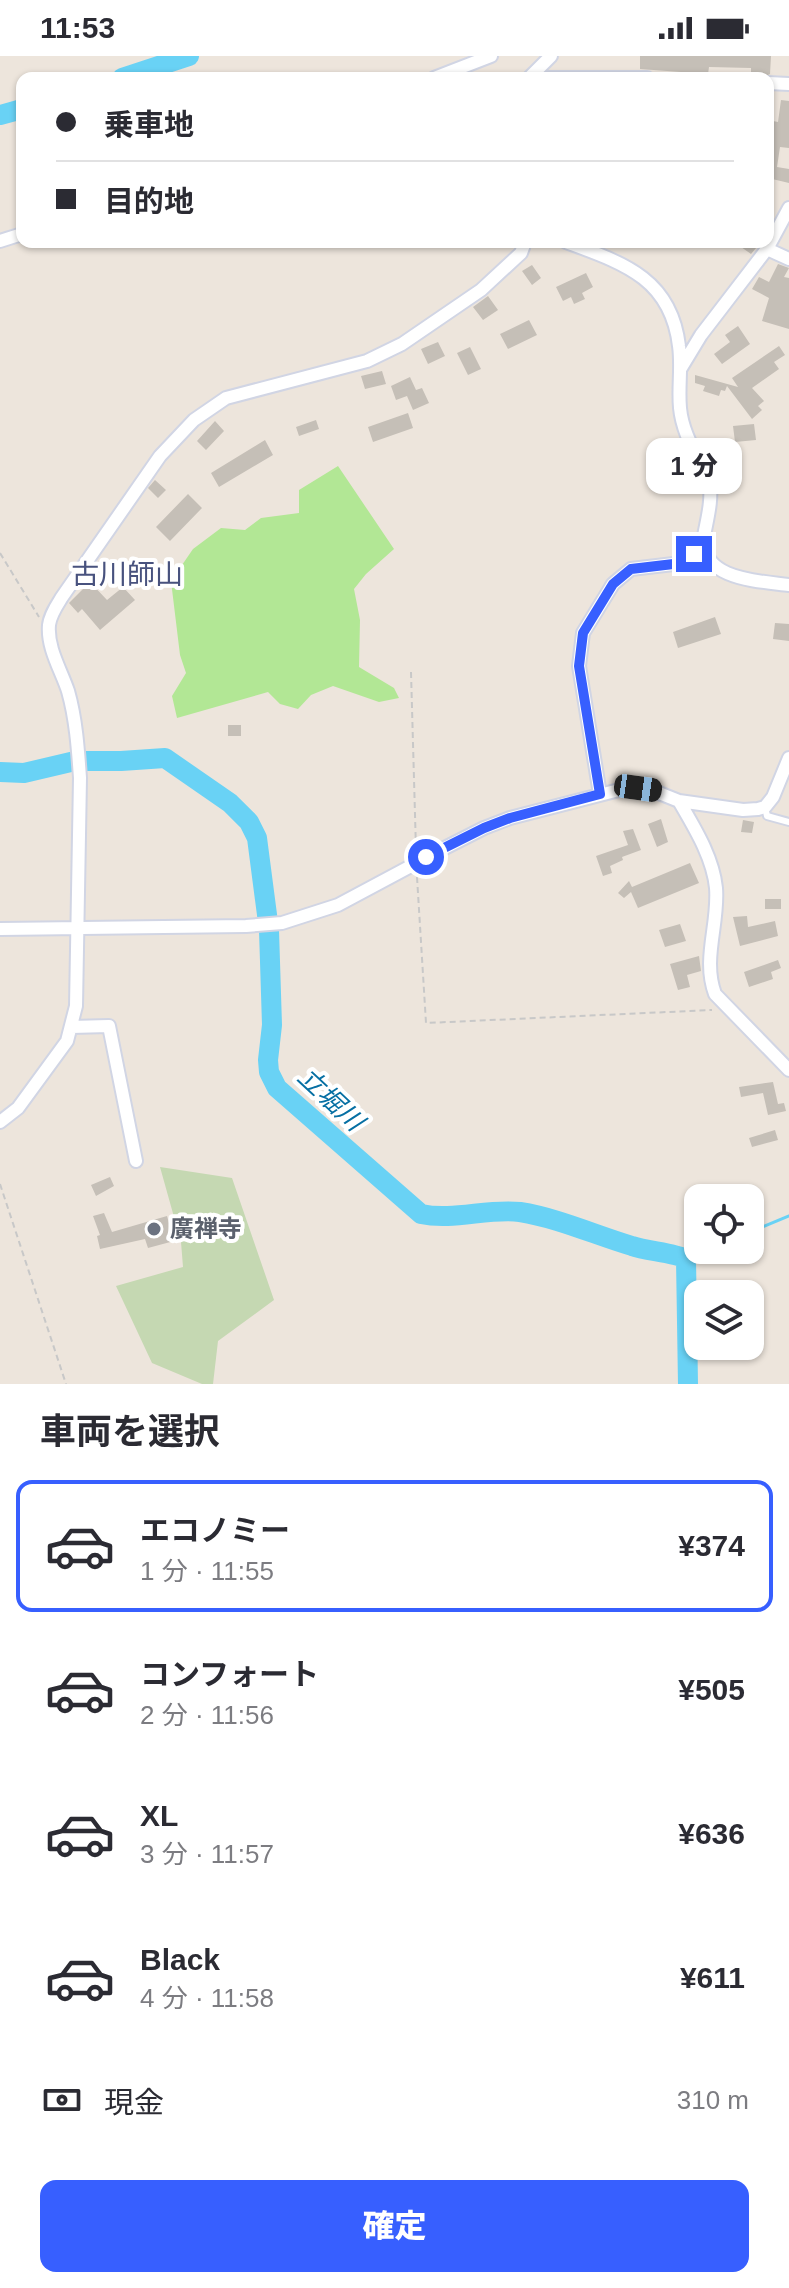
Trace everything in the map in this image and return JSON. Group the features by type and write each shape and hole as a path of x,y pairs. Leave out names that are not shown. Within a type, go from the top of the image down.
{"street":[{"path":"450,72 491,56"},
{"path":"535,72 551,56"},
{"path":"774,236 789,208"},
{"path":"0,1122 18,1108 67,1041 76,1006 80,778 77,741 67,690 51,646 49,620 62,597 160,456 194,420 226,398 367,361 402,344 481,290 523,248"},
{"path":"580,248 638,272 660,292 671,312 677,335 680,408 685,431 709,479 710,501 704,542 707,558 719,570 738,578 789,585"},
{"path":"680,371 701,335 767,249 789,259"},
{"path":"600,794 579,666 583,633 613,584 631,569 682,563 704,542"},
{"path":"0,929 282,923 338,905 484,828 600,794 638,788 679,801 743,810 765,807 773,797 789,758"},
{"path":"679,801 698,835 716,886 709,978 715,994 789,1070"},
{"path":"71,1027 109,1026 136,1161"}],"lane":[{"path":"765,807 767,816 789,822"}],"path":[{"path":"0,553 34,612 42,620 49,620"},
{"path":"411,672 416,866 426,1023 730,1009"},
{"path":"0,1184 66,1384"}],"green space":[{"path":"338,466 394,549 354,589 360,620 359,667 394,688 399,698 379,702 333,686 311,695 298,709 280,704 268,692 177,718 172,696 186,673 180,655 171,581 193,549 221,528 245,530 261,518 299,513 299,490"},
{"path":"160,1167 232,1178 274,1300 218,1341 213,1384 202,1384 152,1363 116,1286 183,1267 181,1242"}],"building":[{"path":"640,56 771,56 770,72 751,72 751,68 709,67 708,72 640,69"},
{"path":"781,100 789,101 789,148 780,147 777,167 789,169 789,183 774,179 774,121 778,122"},
{"path":"742,248 756,248 751,254"},
{"path":"778,264 789,268 784,277 789,278 789,329 762,321 769,298 752,289 759,277 769,282"},
{"path":"532,265 541,278 532,285 522,271"},
{"path":"586,273 593,287 582,293 585,299 574,304 571,297 563,301 556,287"},
{"path":"488,296 498,310 483,320 473,307"},
{"path":"529,320 537,335 508,349 500,334"},
{"path":"738,326 750,344 722,364 714,354 730,342 725,335"},
{"path":"438,342 445,356 428,364 421,349"},
{"path":"779,346 785,355 774,362 779,369 752,388 764,401 758,406 762,410 752,419 727,386 719,396 703,391 705,386 695,383 695,375 738,387 732,378"},
{"path":"470,347 481,369 468,375 457,353"},
{"path":"382,371 386,384 365,389 361,376"},
{"path":"410,377 416,390 422,388 429,403 413,410 407,396 396,400 391,386"},
{"path":"408,413 413,428 373,442 368,427"},
{"path":"316,420 319,429 299,436 296,427"},
{"path":"215,421 224,431 206,450 197,441"},
{"path":"754,424 756,440 735,442 733,426"},
{"path":"265,440 273,455 219,487 211,473"},
{"path":"155,480 166,490 158,498 148,488"},
{"path":"188,494 202,508 170,541 156,527"},
{"path":"90,582 107,600 123,587 135,600 100,630 82,609 78,613 69,603"},
{"path":"715,617 721,634 678,648 673,632"},
{"path":"775,623 789,624 789,641 773,639"},
{"path":"228,725 241,725 241,736 228,736"},
{"path":"661,819 668,842 657,847 648,824"},
{"path":"743,820 754,822 752,833 741,832"},
{"path":"633,829 641,850 622,857 623,860 610,866 612,873 603,876 596,856 628,845 623,831"},
{"path":"690,863 699,883 638,908 631,892 624,898 618,893 629,881 632,887"},
{"path":"765,899 781,899 781,909 765,909"},
{"path":"747,916 748,927 775,921 778,936 740,946 733,917"},
{"path":"680,924 686,941 665,947 659,930"},
{"path":"699,956 701,971 687,975 690,987 678,990 670,964"},
{"path":"778,960 781,968 771,972 773,979 749,987 744,972"},
{"path":"773,1082 778,1104 784,1103 786,1111 768,1115 763,1093 741,1097 739,1087"},
{"path":"775,1130 778,1140 752,1147 749,1138"},
{"path":"110,1177 114,1186 96,1196 91,1185"},
{"path":"104,1213 112,1232 167,1216 174,1241 148,1248 145,1239 100,1249 97,1236 100,1235 93,1216"}],"waterway":[{"path":"140,72 189,56"},
{"path":"0,115 16,111"},
{"name":"立堀川","path":"0,772 24,773 75,761 165,758 230,803 249,822 257,838 269,930 272,1025 268,1060 269,1072 277,1088 421,1214 445,1216 520,1212 562,1222 638,1248 686,1259 688,1384"},
{"path":"764,1226 789,1216"}],"place":[{"name":"廣禅寺","path":"154,1229"}],"district":[{"name":"古川師山","path":"127,574"}],"route":[{"path":"426,857 510,818 600,794 579,666 583,633 613,584 631,569 682,563 694,554"}]}
